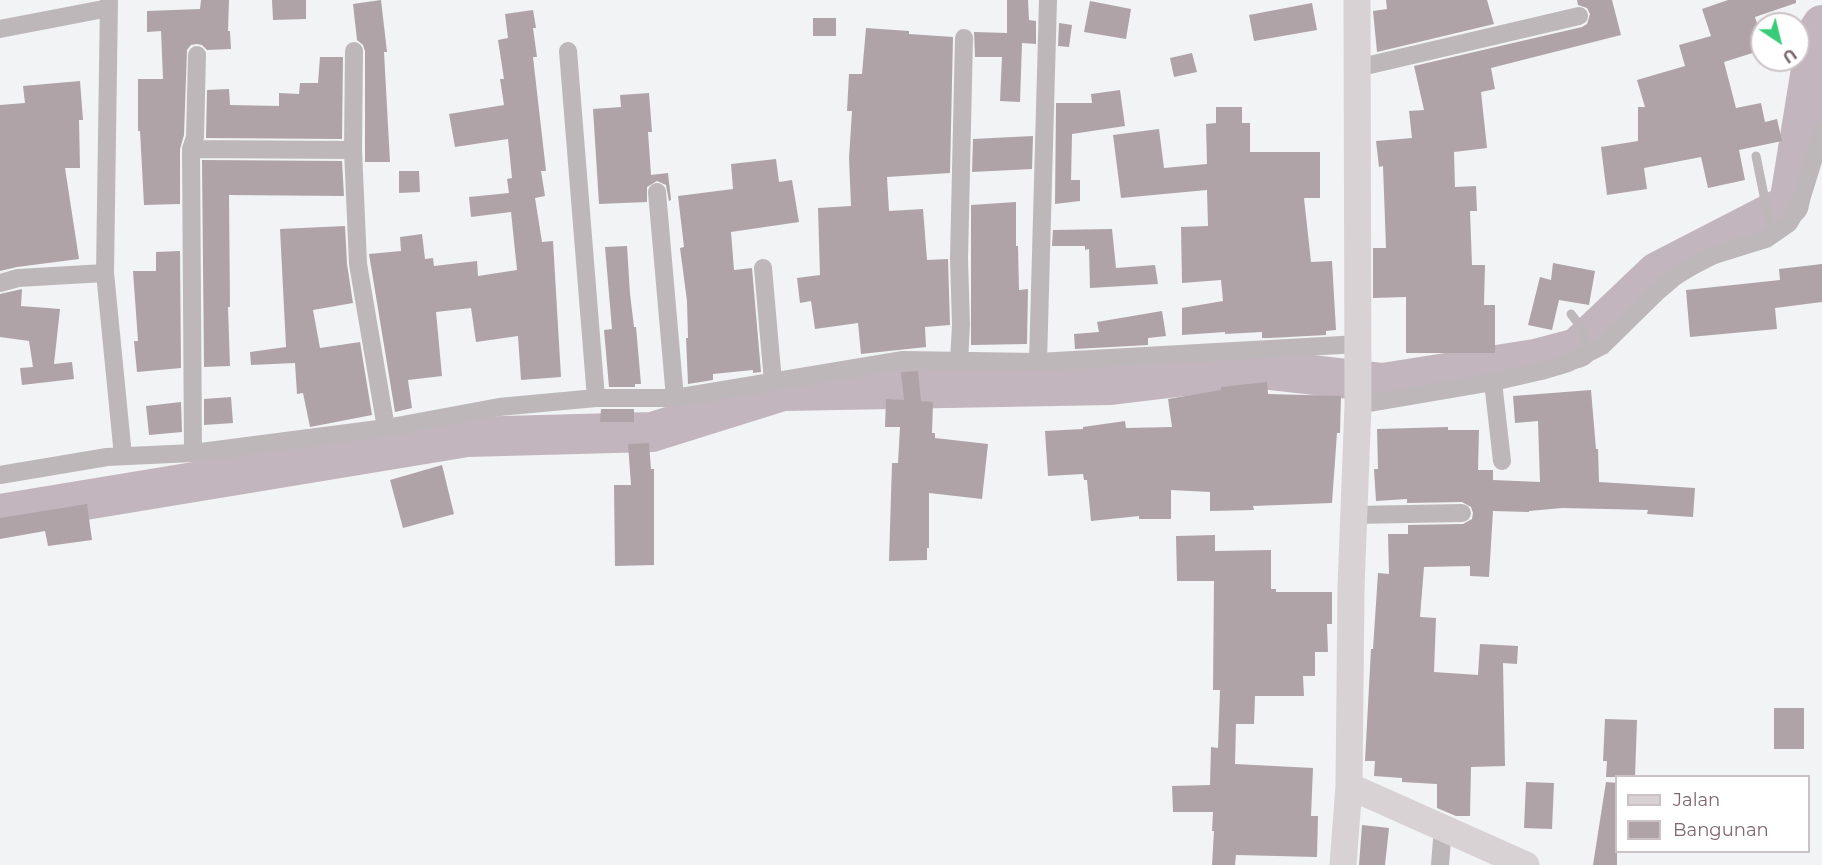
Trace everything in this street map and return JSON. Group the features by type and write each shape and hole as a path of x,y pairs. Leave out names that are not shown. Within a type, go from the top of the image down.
{"main road":[{"path":"1343,865 1349,786 1359,350 1357,0"},
{"path":"1349,786 1526,865"}],"street":[{"path":"1038,362 1048,0"},
{"path":"0,29 109,4 105,273 123,456"},
{"path":"1358,68 1579,16"},
{"path":"959,361 964,38"},
{"path":"354,51 353,150 358,264 386,428"},
{"path":"568,51 596,398"},
{"path":"193,453 191,149 195,137 197,55"},
{"path":"1358,399 1493,382 1568,363 1587,350 1602,346 1676,276 1705,258 1766,239 1771,231 1789,223 1798,207 1822,132"},
{"path":"191,149 353,150"},
{"path":"657,192 675,398"},
{"path":"763,268 773,382"},
{"path":"0,283 18,278 105,273"},
{"path":"0,476 123,456 193,453 386,428 499,407 596,398 675,398 903,360 1038,362 1359,350"},
{"path":"1493,382 1502,461"},
{"path":"1354,515 1462,513"},
{"path":"1440,865 1443,828"}],"lane":[{"path":"1756,156 1771,231"},
{"path":"1570,314 1581,327 1587,350"}],"building":[{"path":"201,0 229,0 228,31 230,31 231,49 207,50 197,44 191,45 187,50 184,135 180,149 180,204 144,205 140,131 138,131 138,79 163,79 161,31 147,32 147,11 200,9"},
{"path":"272,0 306,0 306,19 273,20"},
{"path":"381,0 387,52 384,52 390,162 365,162 365,51 363,45 357,40 353,4"},
{"path":"1007,0 1028,0 1029,20 1036,21 1036,44 1022,43 1020,102 1000,101 1002,57 975,57 974,32 1007,33"},
{"path":"1386,0 1487,0 1494,24 1377,52 1373,11 1387,9"},
{"path":"1577,0 1612,0 1621,35 1491,68 1495,89 1481,92 1487,148 1454,152 1455,187 1476,186 1477,211 1470,211 1472,265 1485,265 1484,305 1495,305 1495,353 1406,353 1406,297 1373,298 1373,248 1386,248 1383,166 1379,167 1376,141 1412,138 1409,111 1424,110 1414,66 1582,27 1587,24 1590,14 1587,8 1578,5"},
{"path":"1728,0 1796,0 1796,3 1770,12 1750,12 1750,54 1724,62 1736,108 1761,103 1765,122 1777,119 1782,141 1739,150 1745,180 1708,188 1701,157 1644,168 1647,189 1607,195 1601,147 1638,141 1638,107 1645,107 1637,80 1685,66 1679,45 1711,36 1702,9"},
{"path":"1090,1 1131,9 1126,39 1084,32"},
{"path":"1312,3 1317,30 1254,41 1249,15"},
{"path":"533,10 537,57 533,57 546,171 541,171 545,196 535,198 542,242 553,241 561,377 521,380 518,336 476,342 471,308 436,312 442,376 408,380 412,408 395,412 369,254 401,251 400,237 422,234 425,259 433,258 434,266 477,261 478,276 517,270 511,212 471,217 469,197 509,193 507,179 512,178 508,139 455,147 449,114 504,105 500,79 504,79 498,40 508,38 505,14"},
{"path":"813,18 836,18 836,36 813,36"},
{"path":"1059,23 1072,25 1069,47 1058,46"},
{"path":"866,28 953,37 950,173 887,177 889,211 923,209 927,260 948,259 950,325 925,327 926,347 861,354 858,323 815,329 811,301 800,303 797,278 820,275 818,208 851,206 849,158 852,111 847,111 849,74 862,74"},
{"path":"1192,53 1197,72 1174,77 1170,58"},
{"path":"320,57 343,57 342,139 206,138 207,90 229,89 230,105 279,106 279,93 299,94 300,83 318,83"},
{"path":"80,81 83,120 79,120 80,168 65,168 79,259 0,271 0,105 25,103 23,86"},
{"path":"1120,90 1125,126 1072,134 1071,180 1080,180 1080,201 1055,204 1056,103 1092,103 1091,94"},
{"path":"649,93 652,132 648,132 651,175 668,173 671,200 669,201 666,185 657,181 647,187 647,202 599,204 593,109 621,107 620,95"},
{"path":"1216,107 1242,107 1242,123 1250,123 1250,152 1320,152 1320,198 1304,198 1311,262 1332,261 1336,330 1326,331 1326,335 1270,338 1262,338 1262,332 1182,335 1182,308 1223,301 1221,280 1182,283 1181,227 1208,226 1207,190 1121,198 1113,135 1159,129 1164,168 1207,164 1206,124 1216,123"},
{"path":"1033,136 1032,169 972,172 973,139"},
{"path":"776,159 779,182 792,180 799,222 731,232 734,270 752,268 761,372 753,373 753,370 713,374 713,380 688,384 687,301 680,248 684,247 678,196 733,189 731,164"},
{"path":"202,160 342,161 344,196 229,195 230,366 204,367"},
{"path":"399,171 419,171 420,192 399,193"},
{"path":"1016,202 1019,290 1028,289 1027,344 971,345 971,205"},
{"path":"345,226 347,264 353,303 313,310 320,348 360,342 372,415 310,427 303,393 297,394 295,363 251,365 250,352 286,347 280,229"},
{"path":"1112,229 1116,268 1155,265 1158,284 1090,288 1089,249 1085,250 1085,246 1052,246 1053,230"},
{"path":"627,246 630,294 634,327 636,327 641,384 635,384 635,387 609,387 604,330 612,329 605,247"},
{"path":"180,251 181,368 137,372 134,341 138,341 133,271 156,271 156,252"},
{"path":"1553,263 1595,271 1589,305 1559,300 1552,330 1528,325 1540,277 1551,280"},
{"path":"1822,264 1822,302 1775,308 1777,329 1690,337 1686,290 1780,280 1779,269"},
{"path":"22,289 21,306 60,309 54,364 72,362 74,379 22,385 20,368 33,367 29,341 0,337 0,294"},
{"path":"1162,311 1166,336 1148,338 1148,345 1075,349 1074,334 1099,332 1097,322"},
{"path":"918,371 921,401 933,402 932,433 935,433 935,438 988,444 982,499 929,493 927,560 889,561 892,463 898,463 900,427 885,427 886,399 904,400 901,372"},
{"path":"1267,382 1268,394 1341,396 1340,433 1337,433 1332,503 1253,506 1254,510 1210,511 1210,492 1171,490 1171,519 1139,519 1139,516 1091,521 1087,480 1084,480 1083,474 1048,476 1045,431 1083,429 1083,427 1125,421 1126,428 1172,427 1168,399 1221,390 1221,387"},
{"path":"1591,390 1596,449 1598,449 1599,482 1695,488 1693,517 1647,514 1648,510 1562,508 1529,512 1493,511 1489,577 1470,576 1470,566 1424,567 1420,617 1436,618 1434,672 1478,675 1480,644 1518,646 1517,664 1503,663 1505,766 1471,767 1470,816 1456,816 1437,808 1437,784 1402,782 1402,778 1374,776 1375,761 1365,761 1378,573 1389,574 1388,534 1408,534 1408,525 1463,524 1472,519 1473,513 1471,507 1462,502 1407,503 1407,499 1376,501 1374,469 1378,469 1377,429 1448,427 1448,430 1479,430 1478,470 1493,470 1493,480 1540,482 1538,421 1515,423 1513,396"},
{"path":"231,397 233,423 204,425 204,399"},
{"path":"181,402 182,432 149,435 146,406"},
{"path":"601,409 634,409 634,422 600,422"},
{"path":"649,443 651,469 654,469 654,565 615,566 614,485 631,485 628,444"},
{"path":"442,465 454,514 403,528 390,480"},
{"path":"87,504 92,540 48,546 45,531 0,539 0,518"},
{"path":"1215,535 1215,551 1271,550 1271,589 1276,589 1276,592 1332,592 1332,624 1327,624 1328,652 1315,652 1315,676 1303,676 1304,696 1255,696 1254,724 1236,724 1235,764 1313,768 1311,816 1318,816 1317,857 1236,855 1235,865 1212,865 1213,812 1173,812 1172,786 1210,785 1211,747 1218,748 1220,690 1213,690 1214,581 1177,581 1176,536"},
{"path":"1774,708 1804,708 1804,749 1774,749"},
{"path":"1605,719 1637,720 1635,775 1606,777 1607,761 1603,761"},
{"path":"1526,782 1554,783 1552,829 1524,828"},
{"path":"1606,782 1615,783 1617,865 1593,865"},
{"path":"1362,825 1389,828 1385,865 1359,865"}],"waterway":[{"path":"0,514 467,437 652,432 783,391 1111,385 1252,368 1383,383 1535,359 1577,348 1657,272 1789,204 1817,33 1822,25"}]}
